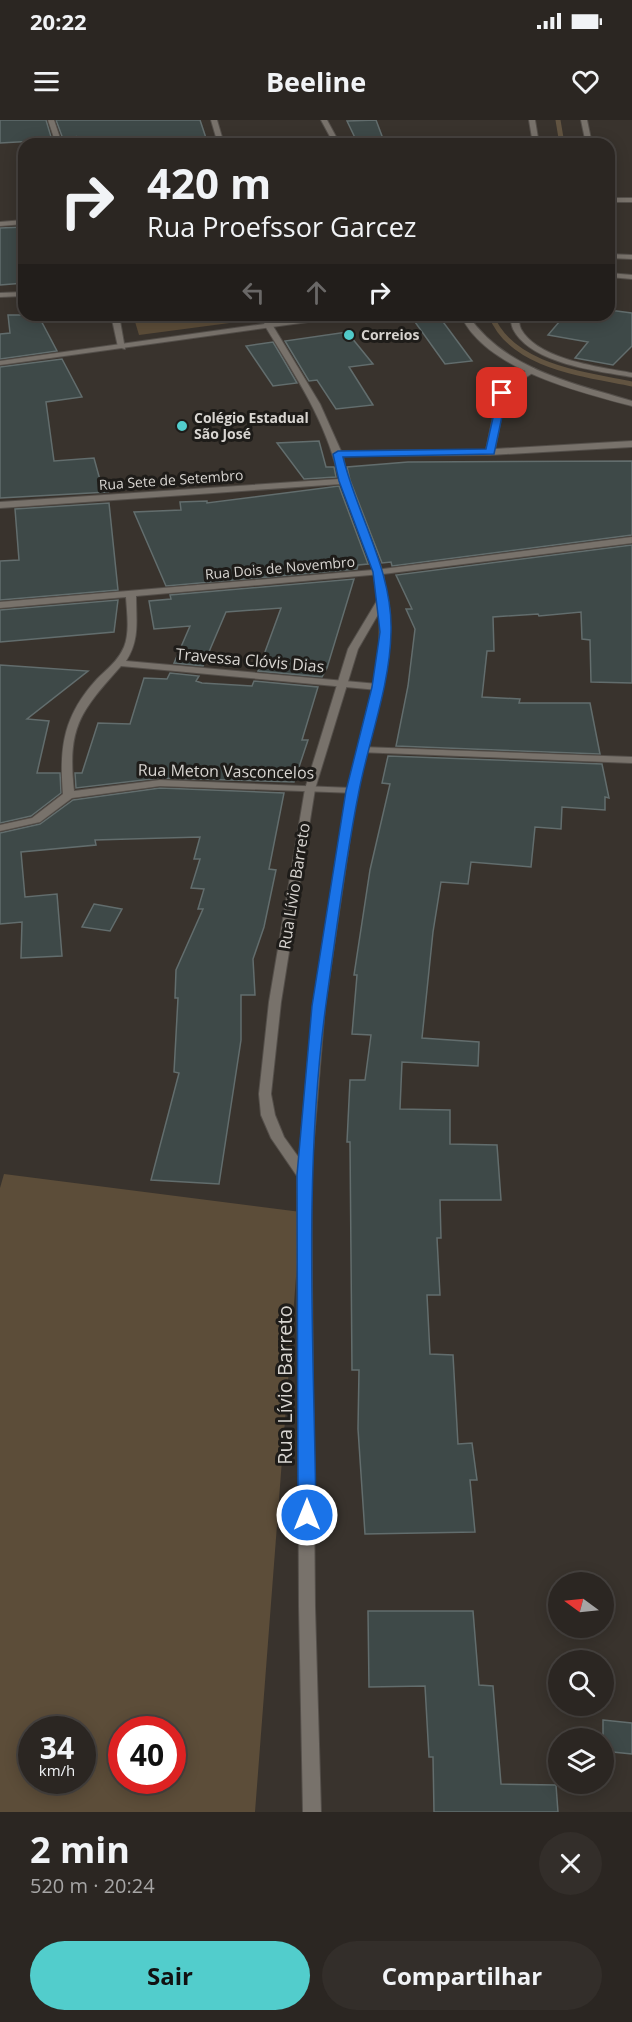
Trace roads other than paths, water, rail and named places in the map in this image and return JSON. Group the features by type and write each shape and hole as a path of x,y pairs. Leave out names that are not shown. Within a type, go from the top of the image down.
{"street":[{"path":"51,120 57,138"},
{"path":"214,120 219,138"},
{"path":"324,120 334,138"},
{"path":"532,120 535,138"},
{"path":"584,120 588,138"},
{"path":"615,200 632,200"},
{"path":"0,224 18,222"},
{"path":"615,256 632,257"},
{"path":"615,276 632,277"},
{"path":"0,295 18,294"},
{"path":"116,321 122,347"},
{"name":"Rua Lívio Barreto","path":"268,321 316,404 338,454 344,481 378,572 386,632 378,687 352,791 319,1006 304,1175 307,1595 312,1812"},
{"path":"0,363 303,321"},
{"path":"468,321 482,339 508,358 531,370 632,405"},
{"path":"515,321 517,329 532,344 557,358 632,375"},
{"path":"490,452 502,393 510,384 531,370"},
{"path":"338,454 490,452 632,444"},
{"name":"Rua Sete de Setembro","path":"0,505 344,481"},
{"name":"Rua Dois de Novembro","path":"0,605 378,572 632,540"},
{"path":"69,795 65,751 74,719 129,648 131,595"},
{"name":"Rua Lívio Barreto","path":"304,1175 278,1138 268,1115 265,1094 275,1002 310,789 353,649 382,600"},
{"name":"Travessa Clóvis Dias","path":"119,663 378,687"},
{"path":"362,750 632,760"},
{"name":"Rua Meton Vasconcelos","path":"0,828 36,819 69,795 160,783 352,791"}],"waterway":[{"path":"558,120 561,138"},
{"path":"495,321 501,332 515,346 532,357 572,371 632,384"}],"place":[{"name":"Correios","path":"349,335"},
{"name":"Colégio Estadual São José","path":"182,426"}]}
